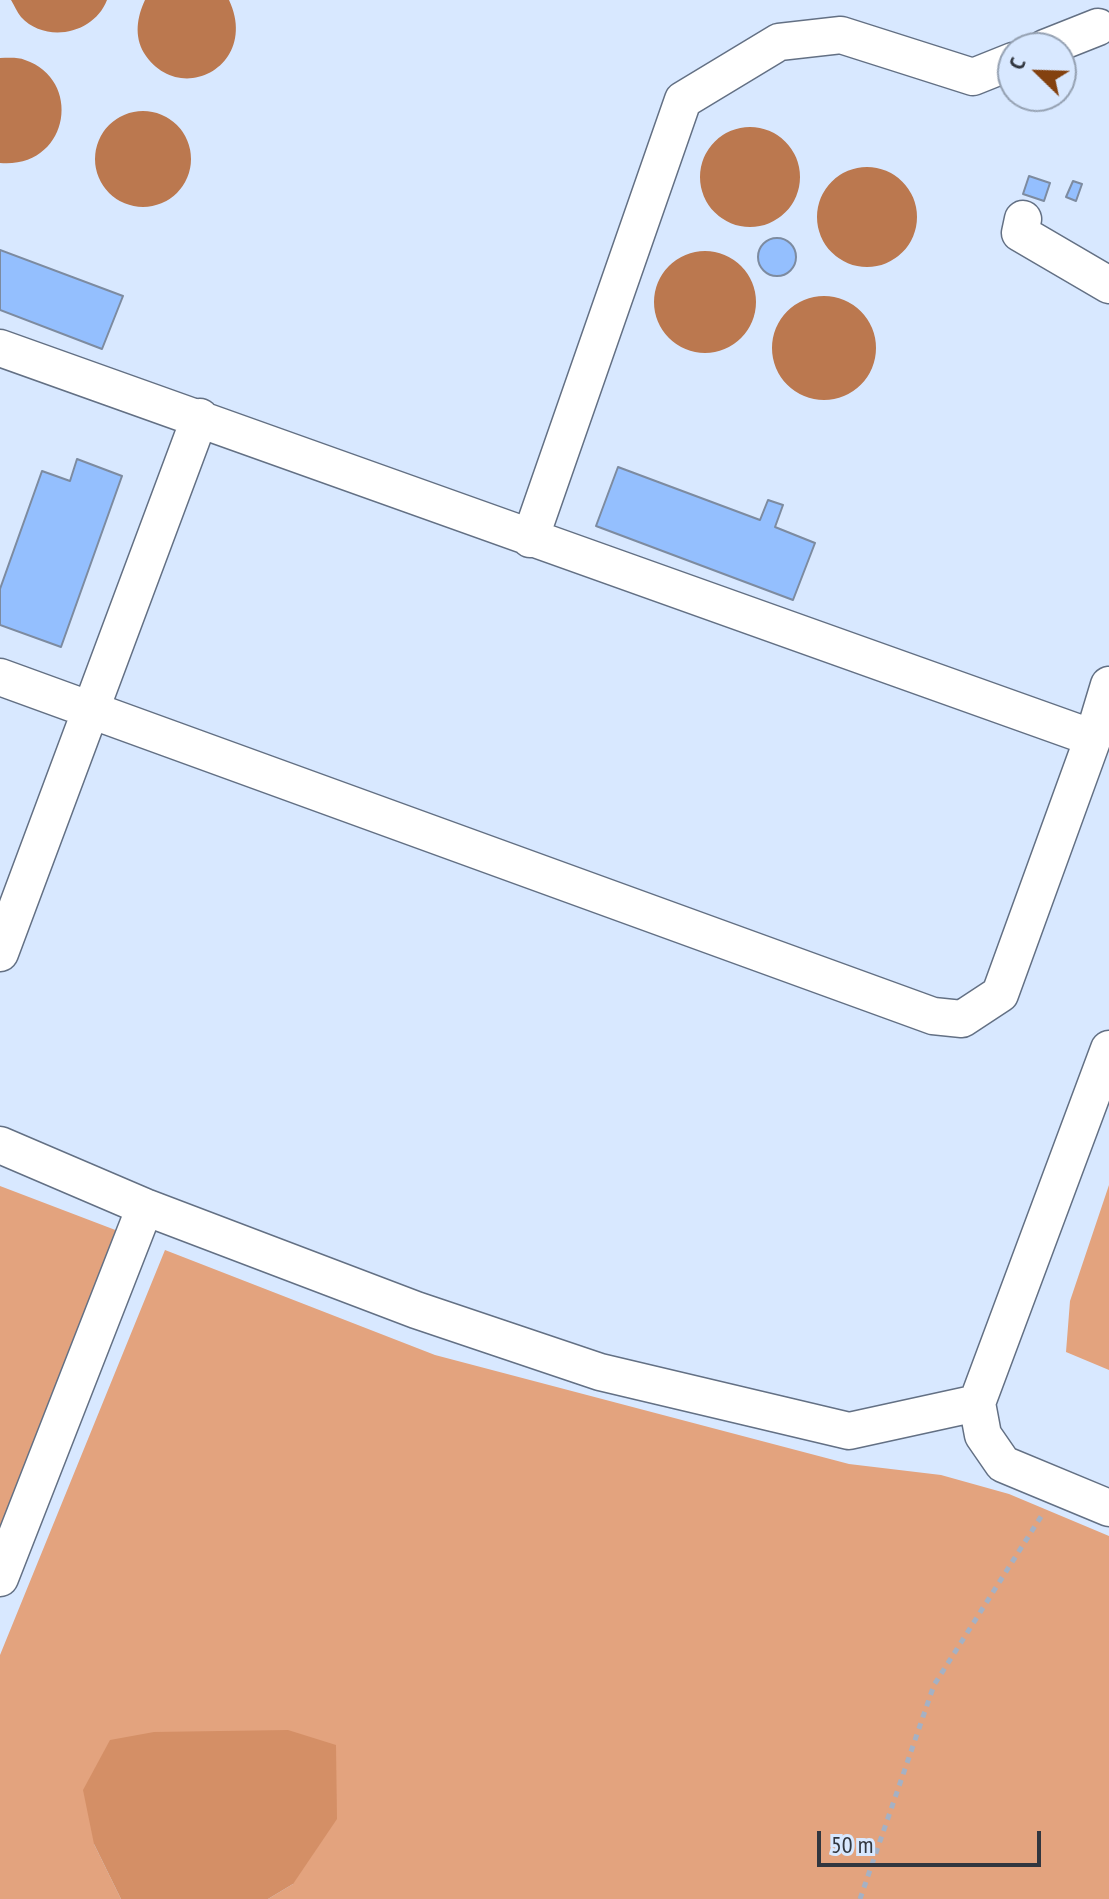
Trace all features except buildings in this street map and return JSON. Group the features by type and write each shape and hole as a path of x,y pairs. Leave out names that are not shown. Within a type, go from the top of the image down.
{"street":[{"path":"1077,33 1105,19"},
{"path":"530,539 683,100 779,42 841,35 973,77 997,67"},
{"path":"1023,219 1020,233 1109,285"},
{"path":"0,348 1093,738"},
{"path":"0,953 200,417"},
{"path":"0,677 933,1016 962,1019 1000,994 1093,738 1109,685"},
{"path":"1109,1049 977,1403 983,1435 1003,1464 1109,1508"},
{"path":"0,1145 145,1207 416,1310 600,1372 849,1431 977,1403"},
{"path":"0,1578 145,1207"}],"path":[{"path":"860,1899 934,1685 1060,1487"}],"shaded area":[{"path":"11,0 107,0 92,21 68,31 56,32 43,31 31,25 21,17"},
{"path":"145,0 229,0 236,23 234,44 225,60 211,72 194,78 176,77 159,69 144,53 139,40 140,13"},
{"path":"0,58 22,59 44,70 56,85 61,103 60,121 54,138 41,152 23,161 0,163"},
{"path":"143,111 161,115 177,125 187,141 191,159 187,177 177,193 161,203 143,207 125,203 109,193 99,177 95,159 99,141 109,125 125,115"},
{"path":"750,127 769,130 786,141 797,158 800,177 797,196 786,213 769,224 750,227 731,224 714,213 703,196 700,177 703,158 714,141 731,130"},
{"path":"867,167 886,171 902,182 913,198 917,217 913,236 902,252 886,263 867,267 848,263 832,252 821,236 817,217 821,198 832,182 848,171"},
{"path":"705,251 724,255 741,266 752,283 756,302 752,321 741,338 724,349 705,353 686,349 669,338 658,321 654,302 658,283 669,266 686,255"},
{"path":"824,296 844,300 861,311 872,328 876,348 872,368 861,385 844,396 824,400 804,396 787,385 776,368 772,348 776,328 787,311 804,300"},
{"path":"1109,1185 1109,1370 1066,1352 1070,1301"},
{"path":"0,1186 118,1231 0,1527"},
{"path":"165,1250 435,1355 849,1464 941,1475 1009,1494 1109,1536 1109,1899 268,1899 293,1884 94,1844 121,1899 0,1899 0,1655"},
{"path":"288,1730 336,1745 337,1819 293,1884 268,1899 121,1899 94,1844 83,1790 110,1740 154,1732"}]}
